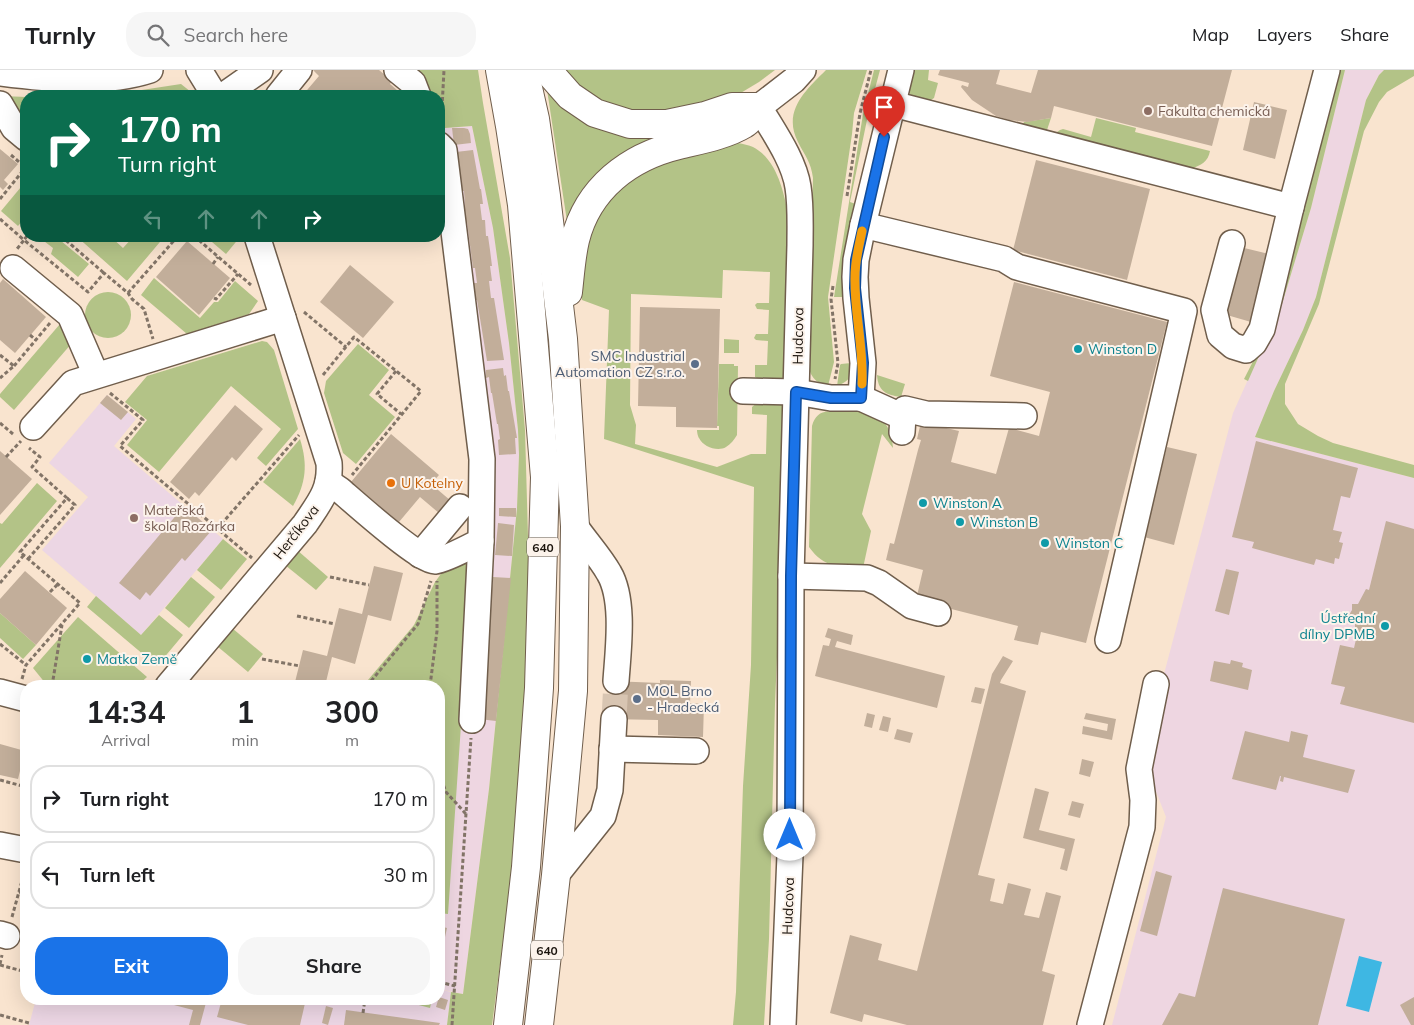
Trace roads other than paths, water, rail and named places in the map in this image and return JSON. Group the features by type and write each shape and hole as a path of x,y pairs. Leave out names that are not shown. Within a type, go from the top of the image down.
{"highway":[{"name":"640","path":"500,70 522,205 545,478 539,688 526,867 508,1025"},
{"name":"640","path":"524,70 545,187 563,339 575,526 572,691 556,875 539,1025"},
{"path":"547,70 570,96 596,112 630,124 667,124 732,108 759,107"},
{"path":"563,339 575,239 584,216 596,195 628,165 664,149 711,138 745,124 759,107"}],"street":[{"path":"0,73 75,80 132,75 150,70"},
{"path":"199,70 211,90"},
{"path":"283,90 299,70"},
{"path":"397,70 412,83 415,90"},
{"path":"759,107 794,80 803,70"},
{"path":"861,398 863,363 855,277 856,260 901,70"},
{"path":"1232,243 1214,310 1220,335 1233,346 1246,350 1254,343 1262,329 1291,207 1327,70"},
{"path":"232,90 257,73"},
{"path":"0,104 14,128 20,133"},
{"path":"892,104 1291,207"},
{"name":"Hudcova","path":"759,107 792,166 798,186 800,206 791,576 790,855 783,1025"},
{"path":"445,178 482,459 481,542 472,720"},
{"path":"863,224 1004,259 1018,267 1184,311 1108,640"},
{"name":"Herčíkova","path":"173,680 305,524 334,486 329,463 314,416 292,314 266,242"},
{"path":"12,268 70,314 93,376"},
{"path":"27,438 73,383 292,314"},
{"path":"743,391 796,392 831,398 861,398 905,412 926,414 1024,416"},
{"path":"334,486 413,550 428,558 481,542"},
{"path":"428,558 460,507"},
{"path":"575,526 610,574 616,591 619,617 616,681"},
{"path":"791,576 867,578 879,583 912,606 938,613"},
{"path":"1090,1025 1142,827 1143,800 1139,768 1156,684"},
{"path":"0,692 20,697"},
{"path":"556,875 602,816 610,790 614,719"},
{"path":"612,749 696,751"},
{"path":"0,845 20,849"}],"water":[{"path":"1359,956 1382,962 1369,1012 1346,1006"}],"tunnel":[{"path":"614,719 616,681"}],"place":[{"name":"Fakulta chemická","path":"1148,111"},
{"name":"Winston D","path":"1078,349"},
{"name":"SMC Industrial Automation CZ s.r.o.","path":"695,364"},
{"name":"U Kotelny","path":"391,483"},
{"name":"Winston A","path":"923,503"},
{"name":"Mateřská škola Rozárka","path":"134,518"},
{"name":"Winston B","path":"960,522"},
{"name":"Winston C","path":"1045,543"},
{"name":"Ústřední dílny DPMB","path":"1385,626"},
{"name":"Matka Země","path":"87,659"},
{"name":"MOL Brno - Hradecká","path":"637,699"}]}
